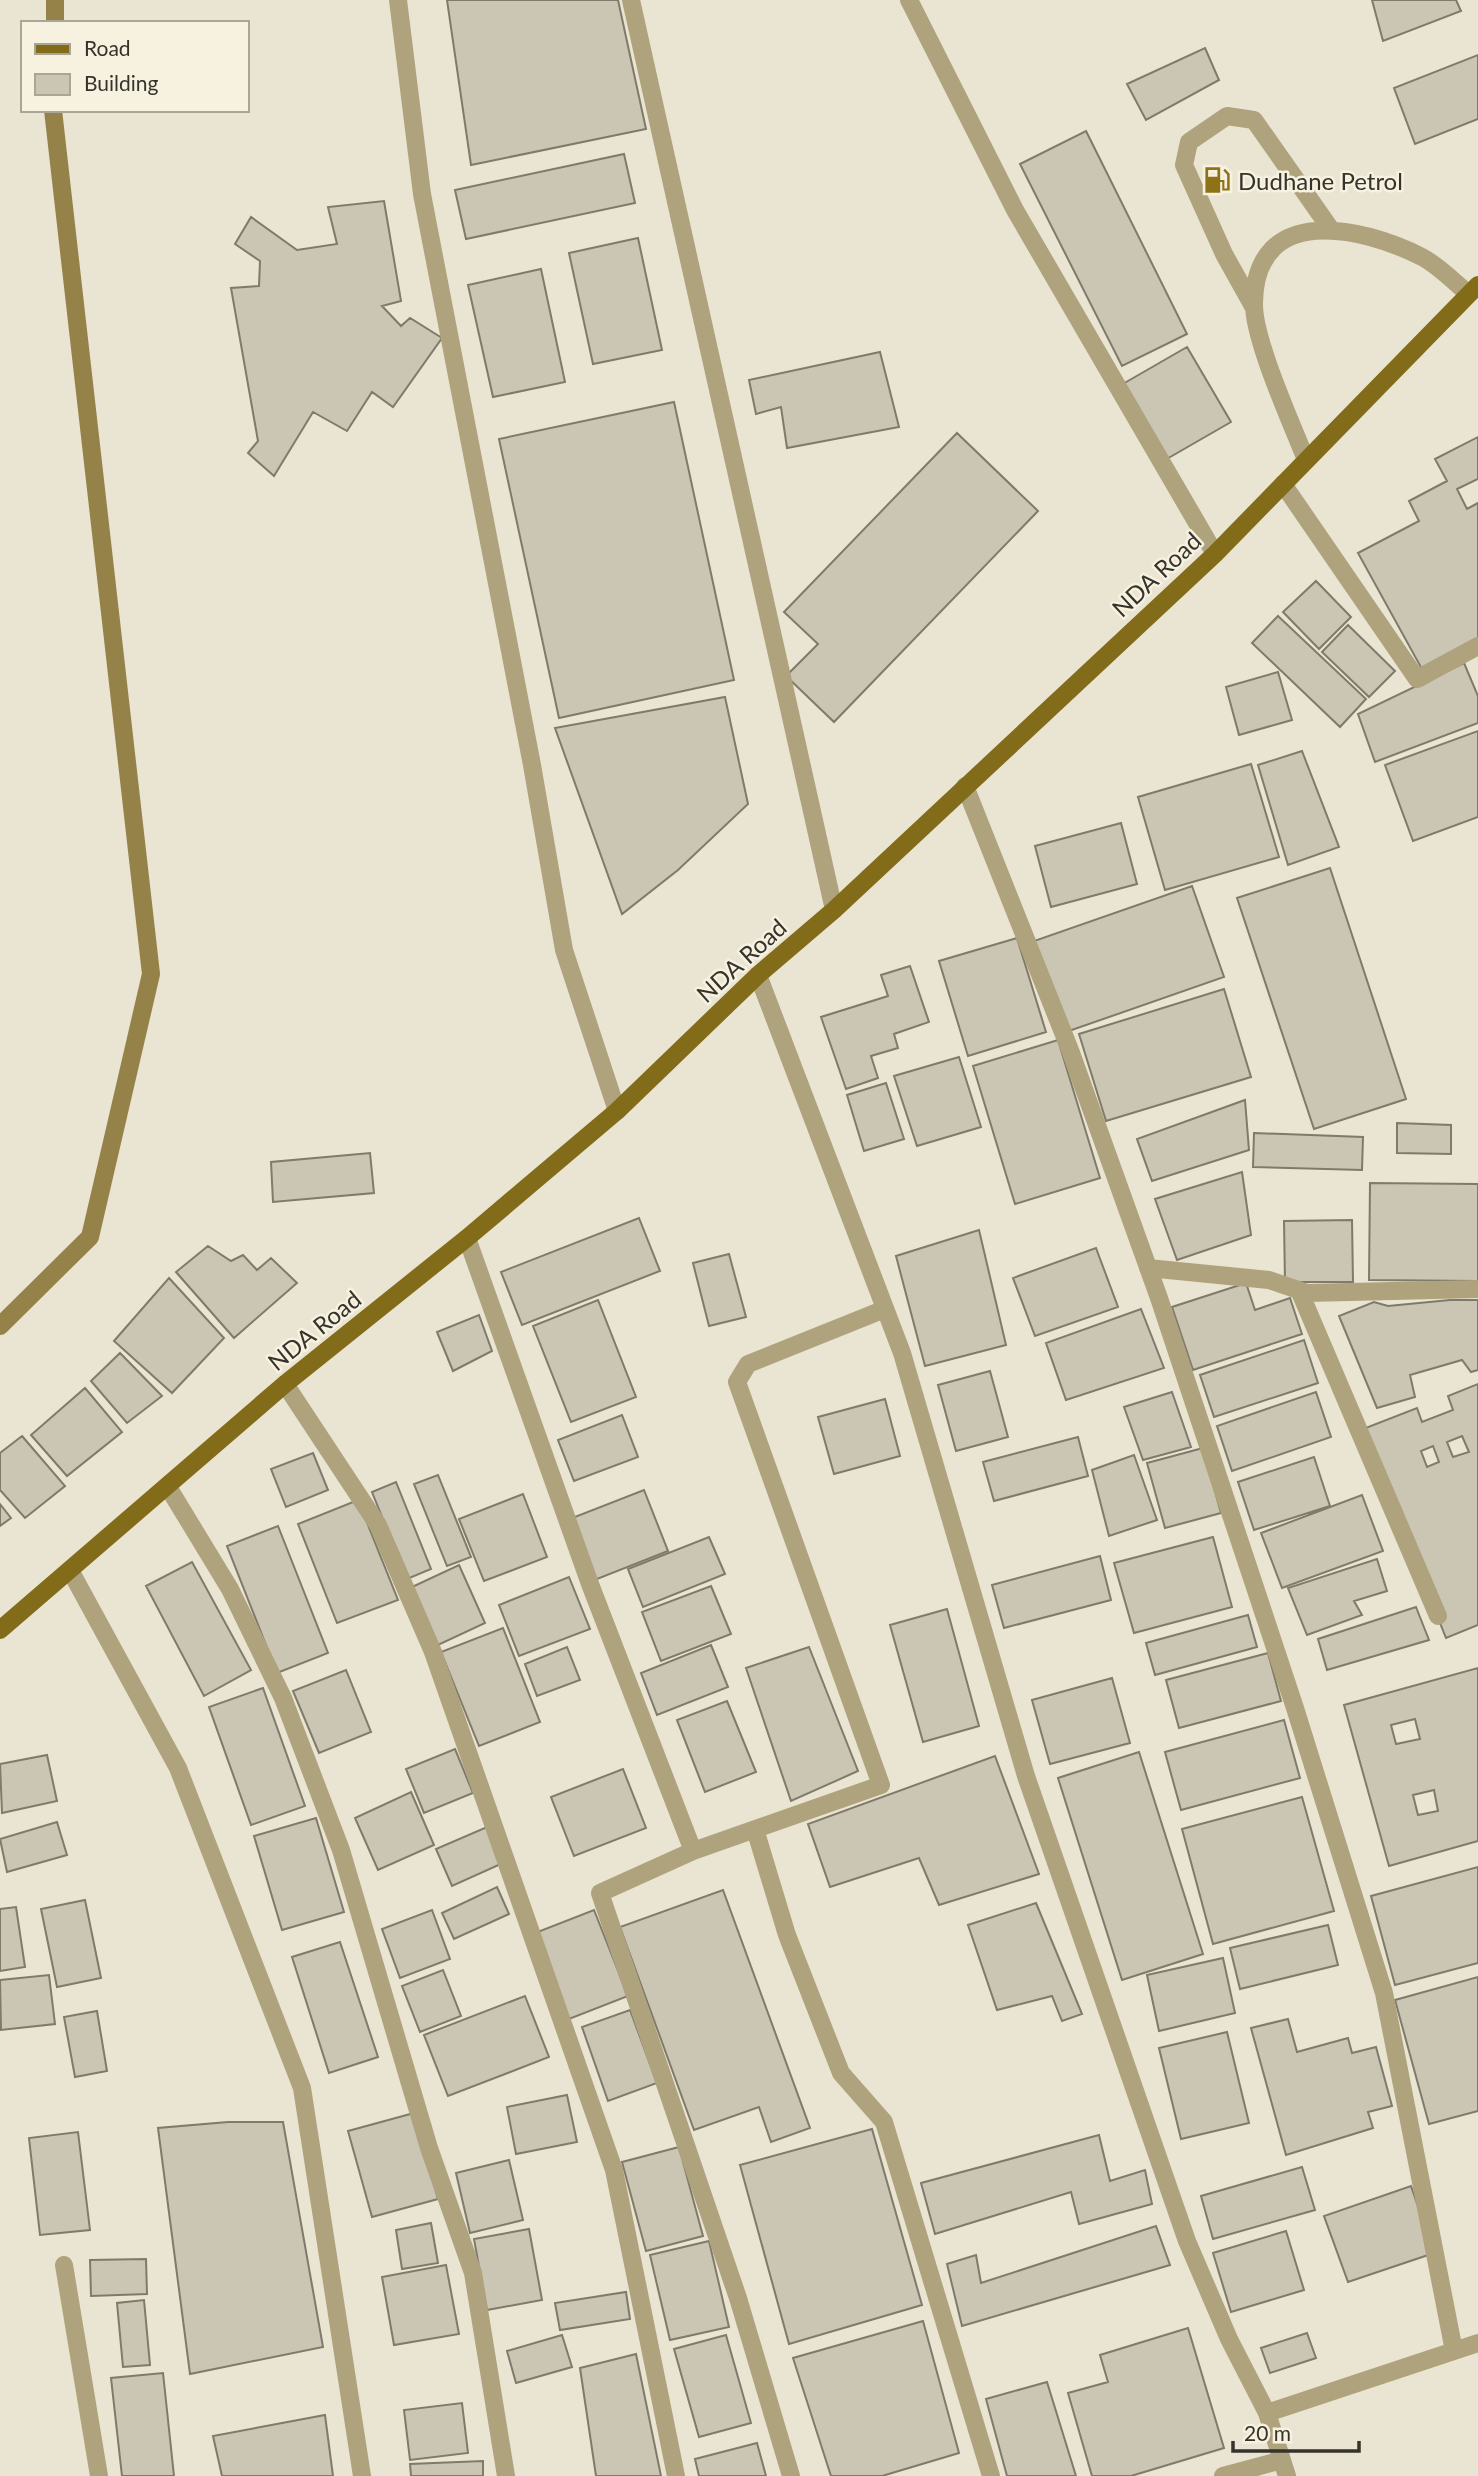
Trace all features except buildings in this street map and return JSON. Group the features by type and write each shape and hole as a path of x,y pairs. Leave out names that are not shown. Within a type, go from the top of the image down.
{"main road":[{"name":"NDA Road","path":"0,1630 71,1572 285,1384 467,1238 617,1111 758,975 834,910 1215,554 1476,287"}],"street":[{"path":"55,0 55,21"},
{"path":"398,0 422,194 564,950 617,1111"},
{"path":"631,0 834,910"},
{"path":"909,0 1016,209 1215,554"},
{"path":"0,1326 90,1237 151,974 53,112"},
{"path":"1306,460 1278,388 1254,306 1224,254 1184,165 1189,142 1227,116 1254,120 1332,230"},
{"path":"1254,306 1255,279 1266,252 1290,235 1332,230 1362,235 1423,258 1476,287"},
{"path":"1283,484 1417,679 1478,646"},
{"path":"965,786 1070,1050 1148,1268 1295,1708 1384,1993 1454,2351"},
{"path":"758,975 902,1353 1031,1788 1187,2241 1229,2339 1267,2413 1284,2468 1223,2476"},
{"path":"467,1238 590,1584 693,1851"},
{"path":"1148,1268 1269,1280 1307,1293 1478,1289"},
{"path":"1299,1290 1438,1616"},
{"path":"791,2476 738,2298 600,1893 693,1851 881,1785 737,1382 748,1364 885,1309"},
{"path":"285,1384 378,1525 433,1652 614,2170 676,2476"},
{"path":"168,1487 230,1589 283,1698 341,1850 429,2148 472,2273 506,2476"},
{"path":"71,1572 178,1768 302,2088 362,2476"},
{"path":"755,1829 788,1935 841,2073 884,2122 991,2476"},
{"path":"64,2265 99,2476"},
{"path":"1267,2413 1478,2343"}],"place":[{"name":"Dudhane Petrol","path":"1217,180"}]}
